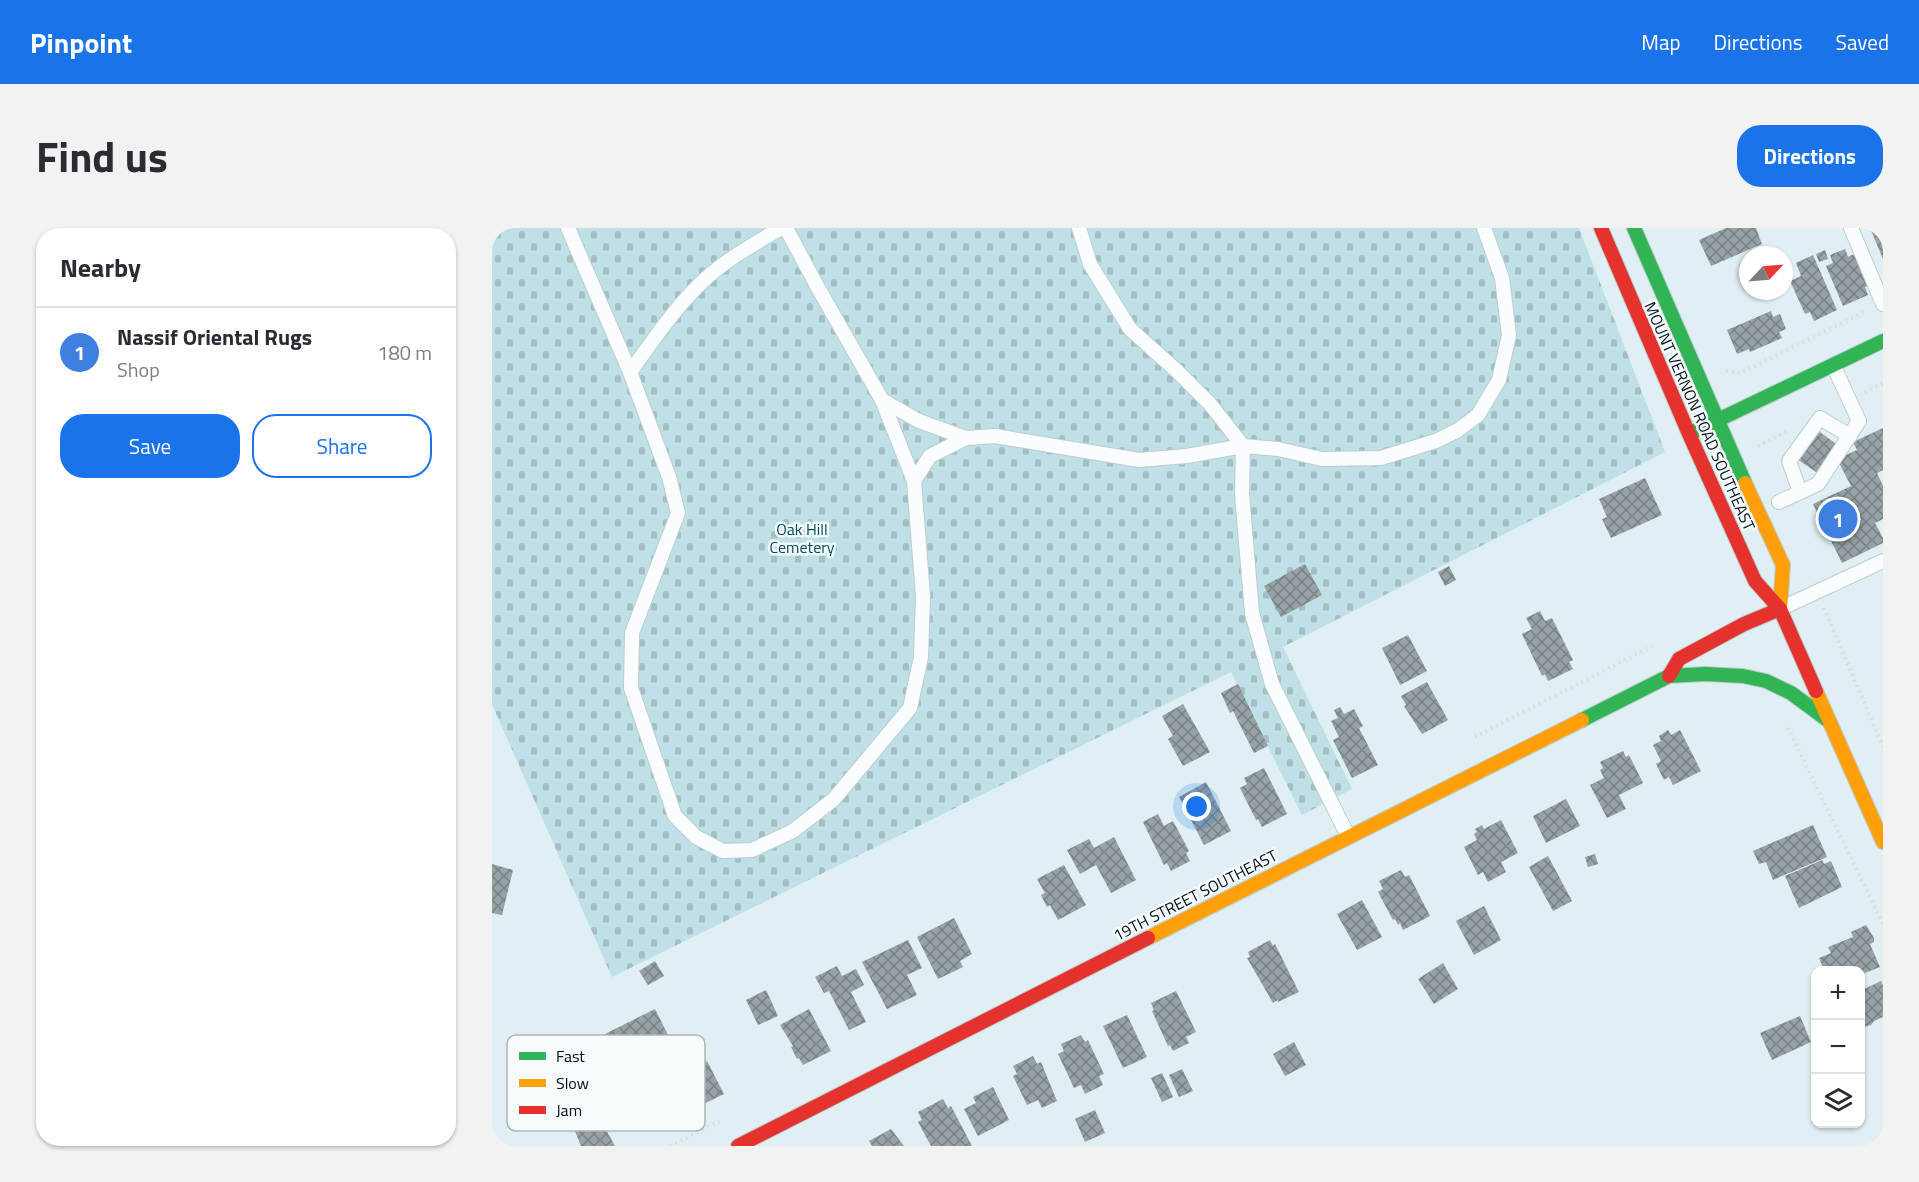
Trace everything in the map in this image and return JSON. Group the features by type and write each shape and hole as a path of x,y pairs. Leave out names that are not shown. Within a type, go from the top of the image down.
{"main road":[{"name":"MOUNT VERNON ROAD SOUTHEAST","path":"1601,228 1755,581 1780,609 1883,842"},
{"name":"MOUNT VERNON ROAD SOUTHEAST","path":"1634,228 1783,565 1780,609"},
{"path":"1689,434 1883,341"},
{"name":"19TH STREET SOUTHEAST","path":"1669,676 1679,659 1744,624 1780,609"},
{"name":"19TH STREET SOUTHEAST","path":"738,1146 1348,836 1669,676 1692,673 1767,681 1792,694 1829,721"}],"lane":[{"path":"568,228 630,372 669,477 678,513 632,633 631,688 675,816 696,837 723,851 752,850 793,831 834,799 910,708 921,657 923,596 914,481 882,400 816,286 786,228"},
{"path":"630,372 666,322 701,283 749,246 781,228"},
{"path":"1079,228 1090,264 1130,330 1177,371 1210,404 1243,446 1242,494 1252,613 1272,684 1348,836"},
{"path":"914,481 930,456 966,438 995,436 1139,460 1187,456 1243,446 1278,449 1322,459 1381,458 1436,441 1458,430 1478,415 1499,380 1509,335 1502,278 1484,228"},
{"path":"1851,228 1883,303"},
{"path":"1779,502 1818,484 1830,462 1859,421 1833,365"},
{"path":"882,400 919,422 966,438"},
{"path":"1800,492 1790,461 1805,443 1820,418 1850,436"},
{"path":"1780,609 1883,561"}],"path":[{"path":"1726,371 1741,374 1883,303"},
{"path":"1472,739 1661,642"},
{"path":"1783,719 1883,924"},
{"path":"705,1128 723,1119"},
{"path":"670,1146 699,1131"}],"green space":[{"name":"Oak Hill Cemetery","path":"492,228 1579,228 1665,452 1283,647 1352,789 1302,815 1231,672 612,977 492,704"}],"building":[{"path":"1726,228 1756,228 1762,244 1739,246 1739,254 1711,266 1699,240"},
{"path":"1870,228 1883,228 1883,259"},
{"path":"1845,249 1848,257 1854,254 1868,286 1865,287 1868,295 1843,306 1826,266 1833,263 1830,255"},
{"path":"1825,250 1828,259 1819,262 1816,254"},
{"path":"1813,255 1837,310 1814,321 1810,312 1805,314 1793,288 1793,280 1801,276 1796,263"},
{"path":"1771,311 1773,317 1780,314 1786,329 1779,332 1782,338 1750,352 1749,349 1737,354 1727,330"},
{"path":"1883,428 1883,470 1877,473 1883,486 1883,519 1875,523 1883,538 1883,543 1842,563 1813,504 1851,486 1837,459 1857,450 1853,442"},
{"path":"1817,430 1839,446 1819,474 1797,459"},
{"path":"1645,478 1662,515 1611,538 1602,519 1607,517 1599,499"},
{"path":"1305,564 1322,595 1281,617 1264,586"},
{"path":"1449,566 1456,580 1445,586 1438,572"},
{"path":"1540,611 1545,621 1552,618 1573,660 1569,662 1573,669 1548,681 1545,674 1542,676 1522,634 1532,629 1526,618"},
{"path":"1408,635 1427,671 1400,685 1382,648"},
{"path":"1427,682 1448,720 1422,734 1404,706 1406,705 1401,696"},
{"path":"1238,684 1268,746 1254,753 1233,711 1230,713 1221,693"},
{"path":"1183,704 1210,752 1183,766 1168,739 1173,736 1162,716"},
{"path":"1340,707 1344,714 1354,709 1363,726 1359,728 1378,765 1352,778 1333,740 1339,737 1331,721 1338,718 1334,710"},
{"path":"1668,730 1671,735 1680,730 1701,771 1673,785 1669,777 1664,780 1656,764 1661,761 1653,745 1661,741 1659,736"},
{"path":"1623,751 1626,757 1629,755 1643,783 1619,795 1626,809 1607,818 1590,785 1604,778 1600,770 1603,768 1600,762"},
{"path":"1264,768 1287,814 1262,827 1240,788 1247,784 1244,778"},
{"path":"1206,782 1231,831 1204,845 1179,797"},
{"path":"1566,799 1580,826 1546,843 1533,816"},
{"path":"1158,814 1164,826 1173,821 1189,851 1186,853 1190,861 1171,871 1167,863 1164,865 1143,822"},
{"path":"1501,820 1518,853 1501,862 1506,872 1488,882 1483,872 1478,875 1464,847 1477,840 1474,834 1477,832 1475,829 1482,825 1484,829"},
{"path":"1813,825 1827,857 1773,880 1766,862 1759,864 1753,851"},
{"path":"1114,837 1136,880 1111,893 1096,865 1080,874 1067,850 1089,839 1094,848"},
{"path":"1595,854 1598,864 1588,867 1585,857"},
{"path":"1548,856 1572,901 1553,911 1529,867"},
{"path":"1822,860 1824,864 1831,861 1842,887 1799,908 1785,876"},
{"path":"492,864 513,870 502,915 492,913"},
{"path":"1064,865 1086,905 1058,920 1050,905 1047,907 1041,895 1045,893 1037,879"},
{"path":"1401,870 1405,877 1409,875 1430,916 1403,930 1400,923 1398,925 1395,919 1393,920 1378,892 1383,889 1379,881"},
{"path":"1362,900 1382,937 1357,950 1337,914"},
{"path":"1484,906 1501,940 1474,955 1456,921"},
{"path":"954,918 972,954 960,961 963,967 938,979 917,937"},
{"path":"1866,925 1874,938 1874,942 1870,944 1880,967 1865,973 1865,966 1822,966 1819,958 1831,953 1828,947 1853,937 1851,932"},
{"path":"908,940 922,968 907,975 917,995 887,1009 862,962"},
{"path":"1270,940 1273,946 1275,944 1299,992 1273,1003 1247,958 1250,957 1248,952"},
{"path":"655,961 664,976 648,985 639,971"},
{"path":"1443,963 1458,989 1434,1004 1418,979"},
{"path":"837,966 842,976 856,969 864,985 851,992 866,1022 849,1030 829,991 824,993 815,977"},
{"path":"1881,981 1883,986 1883,1017 1865,1027 1865,1020 1865,989"},
{"path":"766,990 778,1016 758,1025 746,1000"},
{"path":"1176,991 1196,1032 1186,1037 1189,1043 1173,1051 1170,1045 1168,1046 1152,1011 1154,1010 1151,1003"},
{"path":"655,1009 668,1035 603,1035"},
{"path":"809,1009 831,1051 803,1065 799,1058 797,1059 791,1047 793,1046 780,1025"},
{"path":"1127,1015 1147,1057 1123,1068 1103,1026"},
{"path":"1800,1016 1811,1042 1772,1060 1760,1033"},
{"path":"1081,1035 1085,1042 1088,1040 1104,1074 1099,1076 1103,1085 1085,1094 1081,1085 1074,1088 1058,1054 1064,1051 1061,1044"},
{"path":"1294,1042 1306,1065 1285,1076 1273,1054"},
{"path":"1033,1056 1037,1064 1041,1062 1057,1101 1042,1108 1038,1100 1027,1105 1013,1076 1017,1074 1013,1066"},
{"path":"707,1061 724,1094 705,1103 705,1062"},
{"path":"1182,1069 1193,1091 1179,1097 1169,1075"},
{"path":"1162,1073 1173,1097 1162,1102 1151,1078"},
{"path":"993,1087 1009,1120 978,1136 964,1109 976,1103 973,1097"},
{"path":"943,1099 948,1108 951,1106 972,1146 931,1146 918,1122 922,1120 918,1112"},
{"path":"1095,1110 1105,1133 1085,1142 1075,1119"},
{"path":"891,1129 904,1146 872,1146 869,1141"},
{"path":"575,1131 607,1131 615,1146 581,1146"}],"traffic: fast":[{"path":"1634,228 1745,483"},
{"path":"1693,432 1883,341"},
{"path":"1582,720 1669,676 1705,674 1743,676 1766,681 1791,693 1829,721"}],"traffic: slow":[{"path":"1745,483 1783,565 1780,609"},
{"path":"1816,691 1883,842"},
{"path":"1148,938 1582,720"}],"traffic: jam":[{"path":"1601,228 1755,581 1780,609 1816,691"},
{"path":"1669,676 1679,659 1744,624 1780,609"},
{"path":"738,1146 1148,938"}],"place":[{"name":"Nassif Oriental Rugs","path":"1838,519"}]}
